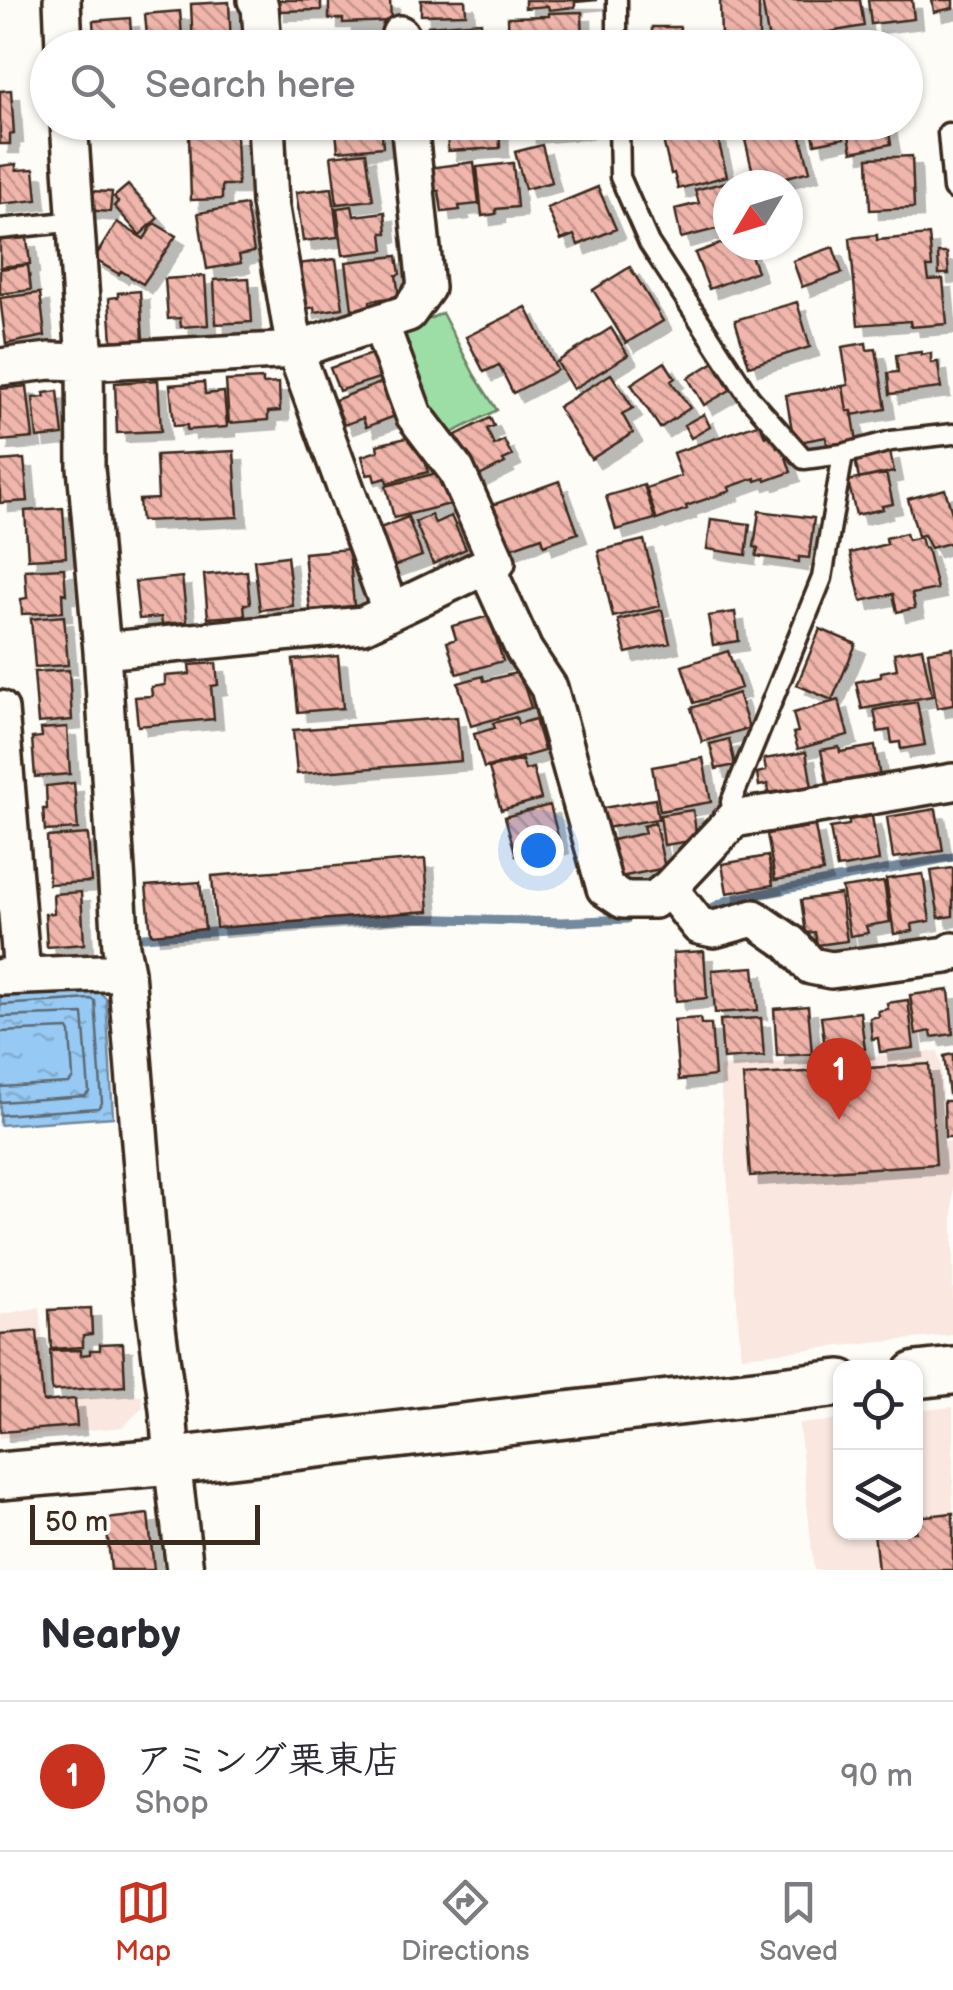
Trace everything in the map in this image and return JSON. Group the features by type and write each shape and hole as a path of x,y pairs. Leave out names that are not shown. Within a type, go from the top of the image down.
{"street":[{"path":"256,0 261,30"},
{"path":"66,30 70,1"},
{"path":"70,140 85,362 86,466 121,947 152,1289 186,1570"},
{"path":"267,140 270,203 295,350 390,610"},
{"path":"0,367 50,361 295,350 408,312 426,288 411,140"},
{"path":"102,651 363,625 497,562 456,470 414,415 380,323"},
{"path":"486,566 524,650 549,688 605,888 623,900 654,900 734,819 953,782"},
{"path":"0,709 11,976 126,972"},
{"path":"670,888 699,926 714,928 754,918 790,943 811,966 832,970 953,951"},
{"path":"923,1374 953,1371"},
{"path":"0,1476 172,1461 833,1384"}],"lane":[{"path":"617,0 617,30"},
{"path":"948,133 953,189"},
{"path":"619,140 620,177 649,243 750,398 804,459 843,454 890,440 953,434"},
{"path":"0,229 77,221"},
{"path":"734,819 732,802 822,578 843,454"}],"shaded area":[{"path":"938,1051 943,1141 953,1141 953,1335 741,1356 719,1067"},
{"path":"40,1307 47,1400 142,1396 143,1407 123,1427 0,1438 0,1315"},
{"path":"953,1407 953,1570 814,1570 799,1424 833,1421 833,1540 923,1540 923,1410"}],"green space":[{"path":"442,313 497,410 442,438 401,332"}],"water":[{"path":"96,989 106,998 113,1117 0,1125 0,995"}],"building":[{"path":"276,0 321,0 321,10 276,11"},
{"path":"329,0 390,0 391,21 343,23 343,19 329,19"},
{"path":"421,0 465,0 466,14 421,15"},
{"path":"525,0 597,0 549,10 548,6 525,8"},
{"path":"720,0 759,0 759,30 721,30"},
{"path":"762,0 860,0 864,26 841,30 767,30"},
{"path":"868,0 912,0 914,19 871,24"},
{"path":"932,0 953,0 953,8 934,12"},
{"path":"229,2 230,30 192,30 191,4"},
{"path":"180,11 182,30 146,30 145,14"},
{"path":"582,12 582,30 508,30 508,17"},
{"path":"130,18 131,30 94,30 93,21"},
{"path":"481,22 482,30 428,30 428,26"},
{"path":"652,27 680,27 680,30"},
{"path":"11,90 14,134 10,134 10,144 0,144 0,91"},
{"path":"189,140 236,140 238,185 222,185 222,199 191,200"},
{"path":"337,140 382,140 383,147 338,151"},
{"path":"448,140 500,140 500,148 448,151"},
{"path":"663,140 718,140 726,170 713,170 713,180 678,189 674,173 671,174"},
{"path":"745,140 802,140 810,171 752,170"},
{"path":"850,140 890,140 891,144 852,152"},
{"path":"542,145 552,182 525,189 515,152"},
{"path":"366,152 373,200 337,204 331,156"},
{"path":"912,156 914,208 870,210 868,158"},
{"path":"474,162 479,204 442,212 439,191 431,192 428,168"},
{"path":"513,163 517,207 496,209 496,214 482,216 477,167"},
{"path":"16,164 16,170 34,169 37,200 0,204 0,166"},
{"path":"128,185 158,218 140,235 114,206 118,202 114,197"},
{"path":"713,185 713,230 681,238 675,209 699,203 695,190"},
{"path":"598,187 616,229 578,245 574,235 561,240 547,208"},
{"path":"332,188 338,237 303,241 296,192"},
{"path":"88,191 112,192 110,212 86,210"},
{"path":"246,205 254,252 239,255 241,263 207,269 198,213"},
{"path":"352,206 354,216 385,212 384,250 343,255 337,208"},
{"path":"117,222 144,239 154,223 176,236 143,284 94,259"},
{"path":"877,235 877,240 929,235 929,280 943,279 947,324 911,327 910,321 858,325 850,238"},
{"path":"27,238 30,264 0,267 0,240"},
{"path":"713,246 713,260 753,260 757,271 709,289 695,253"},
{"path":"833,247 842,273 802,287 793,261"},
{"path":"938,253 947,253 949,274 939,274"},
{"path":"397,256 399,296 352,309 346,262"},
{"path":"336,259 343,308 315,312 314,307 306,309 298,264"},
{"path":"28,265 31,290 0,294 0,269"},
{"path":"630,267 663,321 626,343 593,290"},
{"path":"205,276 208,325 181,327 180,318 168,319 165,279"},
{"path":"249,278 252,322 216,324 214,280"},
{"path":"140,291 143,339 112,342 109,298"},
{"path":"40,293 45,336 6,344 0,298"},
{"path":"797,302 810,347 749,366 735,320"},
{"path":"526,307 557,370 513,393 499,365 484,372 466,337"},
{"path":"611,328 628,355 573,389 557,362"},
{"path":"866,343 867,350 876,349 886,409 852,415 852,411 847,411 843,386 848,385 842,347"},
{"path":"374,353 382,377 339,391 330,368"},
{"path":"931,353 931,363 938,362 941,388 890,394 888,373 898,372 896,355"},
{"path":"665,362 675,378 671,381 690,408 660,428 631,384"},
{"path":"714,362 730,390 704,405 688,378"},
{"path":"611,374 633,408 622,414 633,433 591,459 558,407"},
{"path":"263,379 263,384 279,383 280,411 268,412 268,420 229,423 226,381"},
{"path":"391,379 403,413 366,427 363,418 344,425 335,400"},
{"path":"158,380 161,431 117,433 115,383"},
{"path":"204,382 205,394 224,392 227,427 187,430 187,425 174,426 170,385"},
{"path":"27,386 33,438 0,441 0,389"},
{"path":"843,386 857,441 827,445 826,437 799,442 793,436 786,395"},
{"path":"58,391 63,435 37,438 33,398"},
{"path":"704,414 710,427 691,438 684,425"},
{"path":"490,418 494,426 487,429 494,445 504,440 512,456 477,477 456,435"},
{"path":"760,423 765,437 773,434 777,447 782,445 791,472 729,487 730,491 657,520 646,488 681,476 673,453"},
{"path":"419,435 428,472 387,483 386,478 375,481 373,474 367,475 362,456 378,451 377,445"},
{"path":"234,451 238,517 141,521 139,500 158,499 156,455"},
{"path":"890,451 894,472 859,479 855,459"},
{"path":"24,459 28,501 0,503 0,461"},
{"path":"441,472 450,504 394,518 386,486"},
{"path":"886,473 893,504 856,515 848,481"},
{"path":"559,481 578,533 544,545 542,537 508,549 492,505"},
{"path":"644,485 655,519 616,530 606,496"},
{"path":"945,489 953,517 953,542 931,548 924,535 918,536 908,499"},
{"path":"63,508 66,557 28,559 25,511"},
{"path":"759,511 814,518 809,558 799,557 799,562 756,556"},
{"path":"431,515 435,523 451,516 466,549 433,564 415,522"},
{"path":"408,517 422,556 389,568 375,530"},
{"path":"711,519 750,524 746,555 707,549"},
{"path":"906,533 908,540 921,537 937,589 912,594 915,608 897,612 893,594 861,601 850,553 887,544 886,538"},
{"path":"644,540 660,606 613,617 598,551"},
{"path":"349,549 354,606 310,610 304,553"},
{"path":"287,556 293,606 260,610 254,560"},
{"path":"64,568 63,612 22,614 21,599 27,598 25,570"},
{"path":"247,571 250,604 244,604 245,615 208,618 204,575"},
{"path":"182,577 187,622 162,624 161,617 139,619 135,582"},
{"path":"662,610 670,643 626,653 618,620"},
{"path":"735,612 739,641 713,645 708,616"},
{"path":"64,616 68,665 35,667 31,619"},
{"path":"489,616 503,661 457,674 447,642 456,639 452,626"},
{"path":"820,629 856,644 832,700 797,685"},
{"path":"922,648 932,696 862,709 856,682 897,669 894,653"},
{"path":"953,648 953,705 937,708 928,652"},
{"path":"728,651 741,688 694,703 682,666"},
{"path":"338,656 343,708 298,712 293,660"},
{"path":"216,663 218,685 211,686 214,719 138,726 135,697 152,696 151,687 165,685 165,676 190,674 189,665"},
{"path":"69,670 72,720 38,723 34,672"},
{"path":"520,672 531,708 471,726 458,683"},
{"path":"738,693 749,728 702,742 691,708"},
{"path":"839,700 848,735 798,749 793,713"},
{"path":"917,702 925,745 901,749 900,742 892,743 890,730 878,732 874,710"},
{"path":"457,717 461,761 297,774 293,730"},
{"path":"516,717 518,724 535,719 544,751 484,768 474,734 495,728 493,723"},
{"path":"67,727 70,774 35,777 32,738 42,737 41,729"},
{"path":"729,739 735,765 716,769 710,744"},
{"path":"875,746 880,778 828,787 821,750 839,747 840,752"},
{"path":"806,752 812,787 769,794 768,784 759,786 757,773 766,771 764,759"},
{"path":"703,758 711,802 660,811 652,767"},
{"path":"522,760 525,770 533,768 541,799 501,810 489,768"},
{"path":"74,783 78,829 45,831 46,786"},
{"path":"655,799 658,819 606,828 603,808"},
{"path":"550,805 560,844 516,856 505,817"},
{"path":"936,809 943,851 893,858 887,817"},
{"path":"693,810 697,840 664,845 660,815"},
{"path":"872,816 879,861 837,868 830,828"},
{"path":"655,823 665,868 620,877 612,840 645,833 643,826"},
{"path":"815,826 823,872 775,880 767,834"},
{"path":"88,834 91,882 49,884 47,837"},
{"path":"768,856 773,885 727,893 722,864"},
{"path":"425,859 429,911 216,928 212,876"},
{"path":"953,868 953,916 939,918 931,871"},
{"path":"923,874 930,921 912,924 913,931 894,934 886,879"},
{"path":"200,882 205,929 151,934 146,886"},
{"path":"884,882 890,922 866,926 868,933 850,936 842,888"},
{"path":"81,892 84,944 47,947 45,914 54,913 53,894"},
{"path":"840,894 847,941 817,945 815,932 806,933 801,900"},
{"path":"704,951 707,998 676,1001 673,953"},
{"path":"754,967 758,1010 715,1013 712,970"},
{"path":"949,990 953,1034 916,1034 910,995"},
{"path":"908,1000 914,1048 880,1052 878,1038 872,1039 870,1018 888,1009 887,1003"},
{"path":"808,1006 812,1054 777,1056 774,1009"},
{"path":"860,1012 865,1049 826,1055 821,1017"},
{"path":"700,1018 701,1024 711,1024 715,1076 679,1080 674,1020"},
{"path":"761,1018 764,1056 723,1059 720,1020"},
{"path":"953,1054 953,1094 949,1094 944,1056"},
{"path":"929,1064 936,1164 750,1176 743,1076"},
{"path":"944,1101 953,1101 953,1137 945,1137"},
{"path":"91,1308 92,1334 83,1335 83,1347 51,1349 49,1310"},
{"path":"37,1331 43,1402 75,1399 77,1426 0,1432 0,1334"},
{"path":"123,1343 125,1386 52,1391 50,1351 81,1350 81,1355 100,1350 100,1344"},
{"path":"953,1513 953,1570 878,1570 875,1540 923,1540 923,1516"},
{"path":"148,1514 154,1570 111,1570 106,1519"}],"waterway":[{"path":"714,907 728,900 953,857"},
{"path":"143,937 407,918 562,922 627,919"}],"place":[{"name":"アミング栗東店","path":"839,1120"}]}
